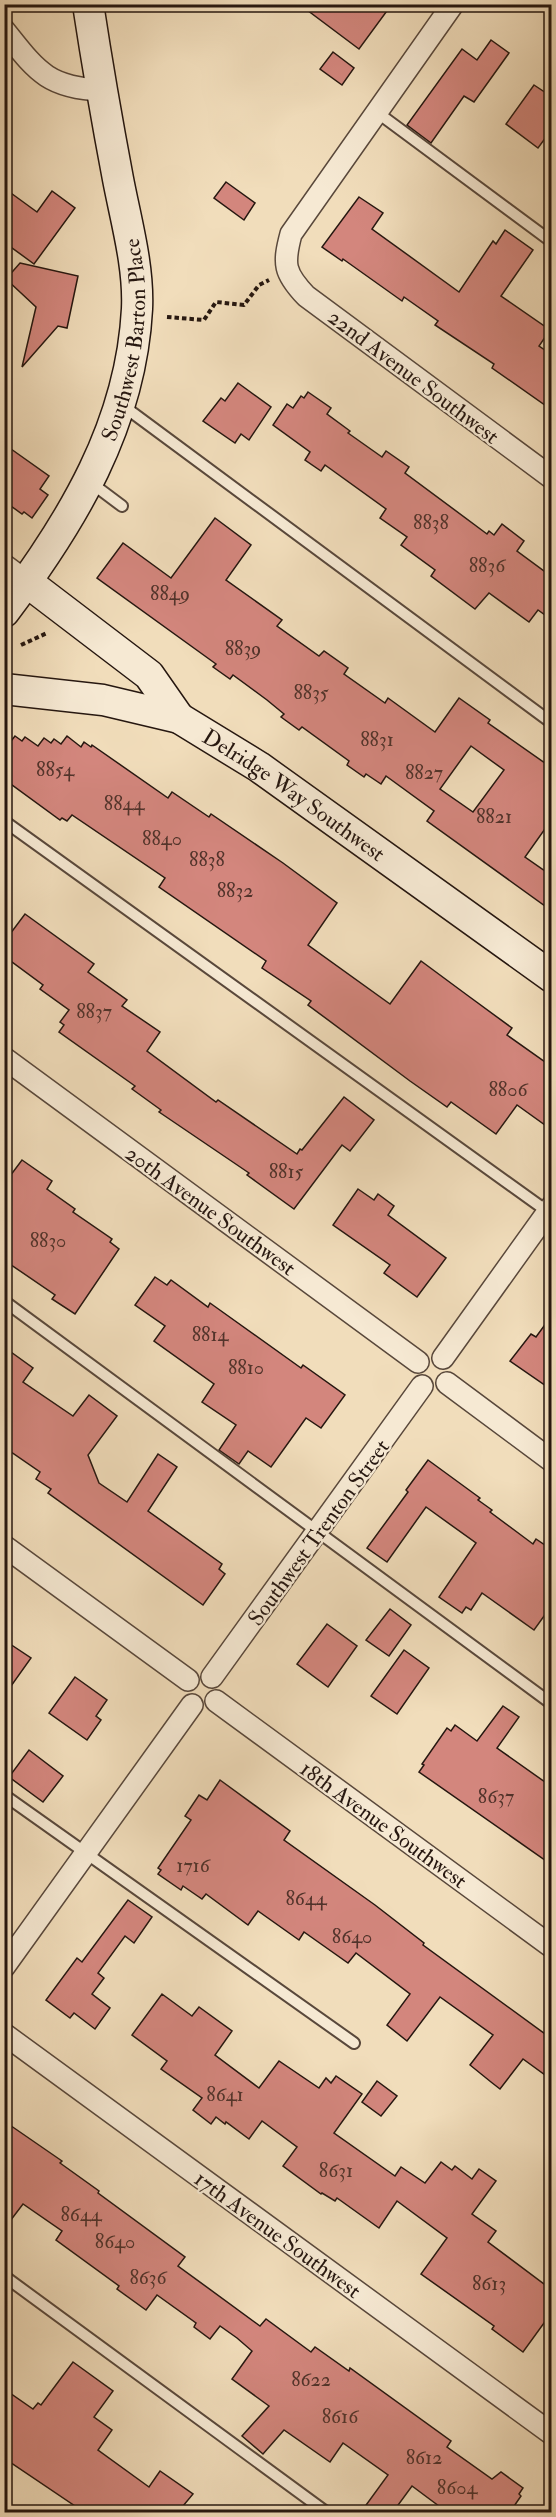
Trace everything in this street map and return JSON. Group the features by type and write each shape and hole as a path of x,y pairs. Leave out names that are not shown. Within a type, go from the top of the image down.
{"main road":[{"name":"Southwest Barton Place","path":"4,612 16,573 64,527 90,482 122,404 132,353 137,308 133,260 88,4"},
{"path":"16,573 149,675 179,718"},
{"name":"Delridge Way Southwest","path":"4,689 103,700 179,718 259,767 552,977"}],"street":[{"path":"280,273 291,234 453,4"},
{"path":"4,30 30,63 47,78 64,86 102,90"},
{"name":"22nd Avenue Southwest","path":"280,273 291,280 306,296 552,478"},
{"name":"20th Avenue Southwest","path":"4,1058 418,1362"},
{"path":"443,1358 550,1210"},
{"path":"432,1354 443,1358 450,1369 447,1383 436,1390 422,1386 415,1376 418,1362 432,1354"},
{"path":"447,1383 552,1461"},
{"name":"Southwest Trenton Street","path":"212,1677 319,1532 422,1386"},
{"path":"4,1546 188,1680"},
{"path":"200,1673 212,1677 219,1690 216,1701 206,1708 192,1706 184,1693 188,1680 200,1673"},
{"name":"18th Avenue Southwest","path":"216,1701 552,1947"},
{"path":"4,1967 192,1706"},
{"name":"17th Avenue Southwest","path":"4,2034 552,2434"}],"lane":[{"path":"378,113 552,242"},
{"path":"122,404 552,723"},
{"path":"90,482 122,506"},
{"path":"4,821 550,1210"},
{"path":"4,1301 552,1704"},
{"path":"4,1795 354,2043"},
{"path":"4,2276 326,2512"}],"path":[{"path":"167,317 204,320 216,302 244,305 259,285 280,273"},
{"path":"21,645 51,631"}],"building":[{"path":"299,4 392,4 359,49"},
{"path":"491,40 509,53 474,102 464,96 431,143 407,125 462,49 477,60"},
{"path":"333,52 354,68 342,85 320,69"},
{"path":"534,85 552,97 552,129 538,148 506,124"},
{"path":"226,182 255,203 244,220 214,198"},
{"path":"4,188 37,212 52,191 75,208 34,264 4,242"},
{"path":"359,197 383,213 372,229 459,292 493,241 496,244 505,230 533,250 501,296 550,330 539,346 552,355 552,410 492,368 494,364 435,325 438,321 404,297 402,301 343,259 342,261 322,247"},
{"path":"20,263 78,276 67,328 58,326 22,367 36,307 6,279"},
{"path":"238,383 271,407 249,440 241,434 235,443 203,421 221,398 225,401"},
{"path":"308,392 331,408 327,414 350,431 348,433 382,457 386,451 409,467 405,473 487,534 489,531 494,535 502,524 524,541 517,551 552,577 552,620 538,610 529,622 489,593 475,609 431,576 435,570 401,545 407,537 380,518 386,509 325,465 321,471 305,460 310,452 273,425 287,404 293,408 301,396 304,398"},
{"path":"4,444 49,476 40,489 48,495 32,518 4,501"},
{"path":"215,518 251,545 226,580 282,620 277,626 319,656 324,651 348,668 344,674 385,703 388,698 435,732 459,698 490,720 488,723 552,768 552,819 525,857 552,876 552,911 427,821 434,811 386,776 381,784 366,774 364,777 347,765 349,761 302,727 299,730 281,717 284,714 267,700 233,675 230,679 213,667 216,664 97,578 123,543 171,578","holes":["471,746 504,770 473,812 440,789"]},
{"path":"15,736 22,741 25,737 38,746 44,738 51,743 54,739 61,744 67,736 81,747 84,742 91,747 92,745 168,798 172,792 209,817 211,814 283,863 337,903 308,945 390,1004 421,961 512,1028 507,1035 552,1067 552,1130 517,1105 496,1134 451,1102 447,1107 410,1081 308,1005 311,1001 262,968 266,961 159,887 165,878 72,815 67,821 62,818 60,820 4,779 4,750"},
{"path":"25,914 94,964 88,972 127,1000 122,1006 160,1032 147,1051 216,1102 218,1100 297,1154 344,1097 374,1120 350,1151 342,1145 294,1209 247,1175 249,1173 159,1112 161,1110 132,1089 135,1086 59,1032 64,1025 60,1022 69,1010 40,989 43,985 4,956 4,942"},
{"path":"22,1160 52,1181 47,1189 75,1209 73,1212 112,1239 110,1242 119,1249 75,1314 52,1299 55,1295 4,1260 4,1184"},
{"path":"358,1189 374,1200 378,1194 394,1206 388,1215 446,1258 417,1297 384,1273 390,1265 333,1225"},
{"path":"155,1277 167,1285 171,1280 208,1307 210,1303 301,1368 303,1365 345,1395 321,1428 306,1418 271,1467 248,1451 239,1464 219,1450 236,1425 202,1402 214,1384 154,1341 165,1326 135,1305"},
{"path":"552,1315 552,1390 510,1361 531,1334 536,1337"},
{"path":"4,1347 33,1368 23,1382 73,1416 89,1395 117,1416 88,1455 99,1483 127,1502 158,1454 177,1467 148,1511 222,1564 219,1569 225,1574 203,1605 48,1493 51,1489 36,1479 40,1472 4,1447"},
{"path":"428,1460 480,1498 478,1500 492,1510 490,1512 533,1544 536,1539 552,1550 552,1605 534,1630 482,1593 471,1610 466,1607 462,1613 439,1597 476,1543 426,1507 387,1562 367,1548"},
{"path":"390,1609 411,1625 389,1656 366,1640"},
{"path":"327,1624 357,1646 328,1687 297,1664"},
{"path":"4,1640 31,1658 4,1696"},
{"path":"404,1650 429,1668 397,1714 371,1696"},
{"path":"75,1677 107,1700 96,1716 101,1720 87,1740 49,1713"},
{"path":"503,1706 519,1717 497,1748 552,1787 552,1865 419,1772 447,1728 451,1731 455,1725 477,1741"},
{"path":"29,1750 63,1776 43,1802 9,1777"},
{"path":"220,1780 290,1831 284,1840 375,1905 424,1943 423,1945 552,2039 552,2080 523,2059 500,2089 470,2065 493,2035 440,1997 407,2041 387,2025 410,1994 356,1953 348,1963 304,1932 299,1940 258,1911 248,1925 206,1894 202,1899 183,1886 181,1890 158,1874 161,1870 158,1868 191,1820 185,1816 199,1795 207,1800"},
{"path":"128,1900 152,1917 134,1943 125,1936 98,1973 104,1978 92,1994 110,2008 95,2029 74,2013 70,2018 46,2000 77,1958 82,1962"},
{"path":"162,1994 192,2016 199,2007 232,2031 215,2055 259,2088 279,2061 319,2088 326,2078 331,2083 336,2076 362,2094 334,2133 395,2176 401,2167 425,2183 441,2162 452,2170 455,2166 472,2179 479,2169 496,2181 472,2214 496,2231 488,2242 552,2290 552,2312 523,2352 492,2329 494,2326 421,2274 447,2238 397,2201 379,2228 337,2198 335,2201 321,2194 283,2166 297,2147 262,2121 249,2139 226,2122 225,2124 216,2117 211,2124 193,2110 202,2098 161,2069 167,2061 132,2035"},
{"path":"377,2081 397,2096 381,2116 362,2102"},
{"path":"4,2121 62,2161 60,2163 99,2191 98,2193 185,2257 178,2266 260,2326 266,2319 311,2352 315,2347 349,2371 350,2368 451,2441 447,2447 492,2479 501,2472 523,2488 519,2494 521,2496 510,2512 447,2512 412,2486 393,2512 361,2512 388,2475 343,2443 330,2462 284,2430 263,2454 242,2436 269,2406 232,2379 252,2351 220,2326 210,2339 194,2327 196,2323 157,2295 146,2310 117,2289 119,2286 56,2240 62,2231 23,2204 4,2229"},
{"path":"73,2362 113,2391 94,2417 112,2430 98,2450 149,2487 160,2471 193,2494 178,2512 84,2512 4,2458 4,2389 33,2409 38,2403 41,2405"}]}
